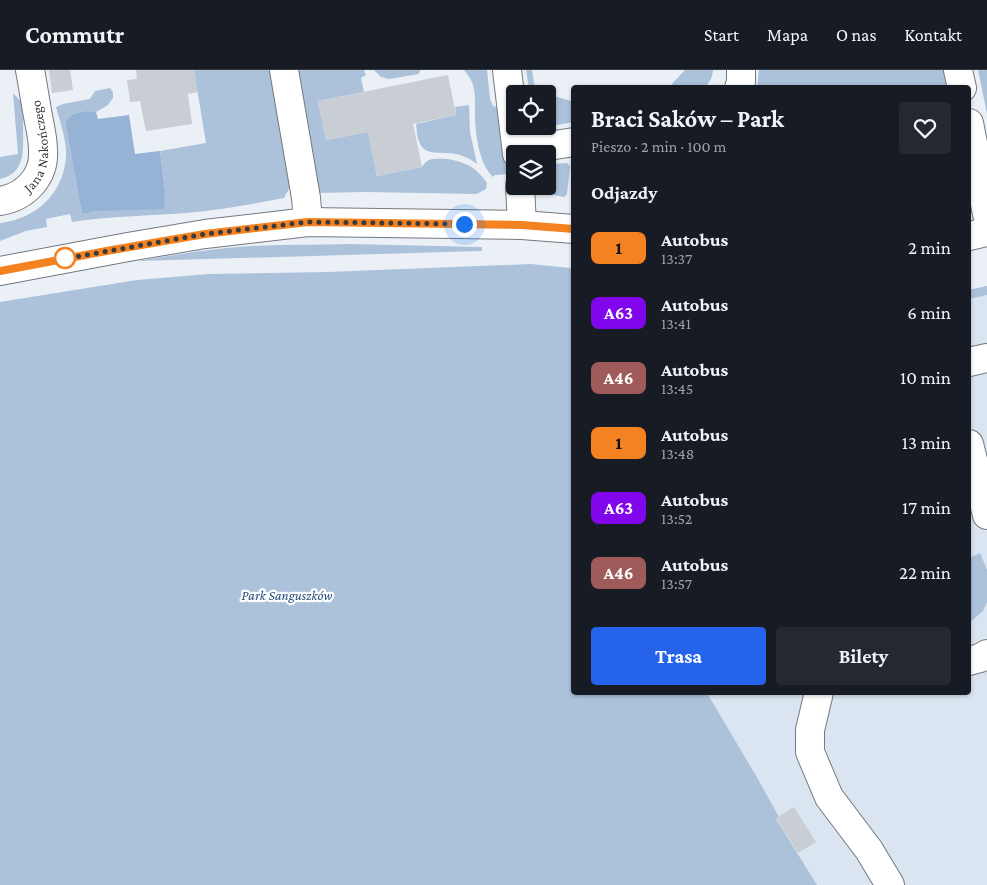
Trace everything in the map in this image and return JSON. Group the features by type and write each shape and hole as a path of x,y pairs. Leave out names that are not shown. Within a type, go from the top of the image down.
{"street":[{"name":"Jana Nakończego","path":"0,201 18,195 33,184 39,175 43,163 44,152 30,70"},
{"path":"284,70 303,178 308,222"},
{"path":"507,70 516,145"},
{"path":"740,85 742,70"},
{"path":"958,70 961,85"},
{"path":"971,133 987,214"},
{"path":"556,145 571,143"},
{"path":"520,195 522,225"},
{"path":"0,271 205,234 308,222 522,225 571,230"},
{"path":"971,236 987,232"},
{"path":"971,362 987,358"},
{"path":"971,452 987,515"},
{"path":"971,660 987,654"},
{"path":"819,695 810,730 810,752 829,797 869,850 890,885"}],"shaded area":[{"path":"85,111 96,112 98,119 129,115 135,154 160,151 165,191 164,209 98,211 82,214 65,121 73,114"},
{"path":"987,286 987,885 803,885 692,695 971,695 971,290"}],"green space":[{"path":"194,70 278,70 291,185 284,198 198,212 115,217 72,222 70,214 46,219 47,227 26,231 0,241 0,223 13,221 36,210 53,193 59,182 64,170 66,151 56,107 90,99 95,91 110,88 113,92 113,98 108,105 96,112 85,111 73,114 65,121 82,214 165,191 160,151 206,143"},
{"path":"293,70 364,70 366,75 361,78 364,92 318,101 326,140 368,132 377,176 422,167 427,161 432,159 444,159 469,165 487,183 486,189 477,194 314,193"},
{"path":"374,70 420,70 419,74 389,79 381,77"},
{"path":"464,70 487,70 490,99 493,106 500,108 502,114 506,174 495,175 493,177 481,156 475,122 474,88"},
{"path":"526,70 532,70 534,85 528,85"},
{"path":"685,70 713,70 706,85 671,85"},
{"path":"759,70 948,70 951,85 757,85"},
{"path":"978,70 987,70 987,114"},
{"path":"13,93 23,106 22,158 15,171 9,176 0,179 0,157 18,154"},
{"path":"556,96 571,101 571,123 556,125"},
{"path":"469,105 470,132 477,164 460,155 425,150 420,145 416,124 456,115 455,107"},
{"path":"567,163 570,166 567,194 564,197 554,195 556,195 556,164"},
{"path":"350,244 482,247 482,251 138,261 215,249 272,245"},
{"name":"Park Sanguszków","path":"531,264 571,268 571,695 708,695 779,817 776,819 817,885 0,885 0,302 137,280 208,274 328,272"},
{"path":"987,286 987,295 971,299 971,290"},
{"path":"980,553 987,570 987,602 983,611 971,621 971,557"}],"building":[{"path":"49,70 70,70 73,90 52,93"},
{"path":"136,70 194,70 198,92 188,94 192,124 146,131 140,101 130,102 127,80 137,79"},
{"path":"448,75 456,115 413,124 422,167 377,176 368,132 326,140 318,101"},
{"path":"794,807 816,842 798,853 776,818"}],"bus line":[{"name":"1","path":"0,271 205,234 308,222 522,225 571,229"}],"route":[{"path":"65,258 63,259 205,234 308,222 464,224"}]}
